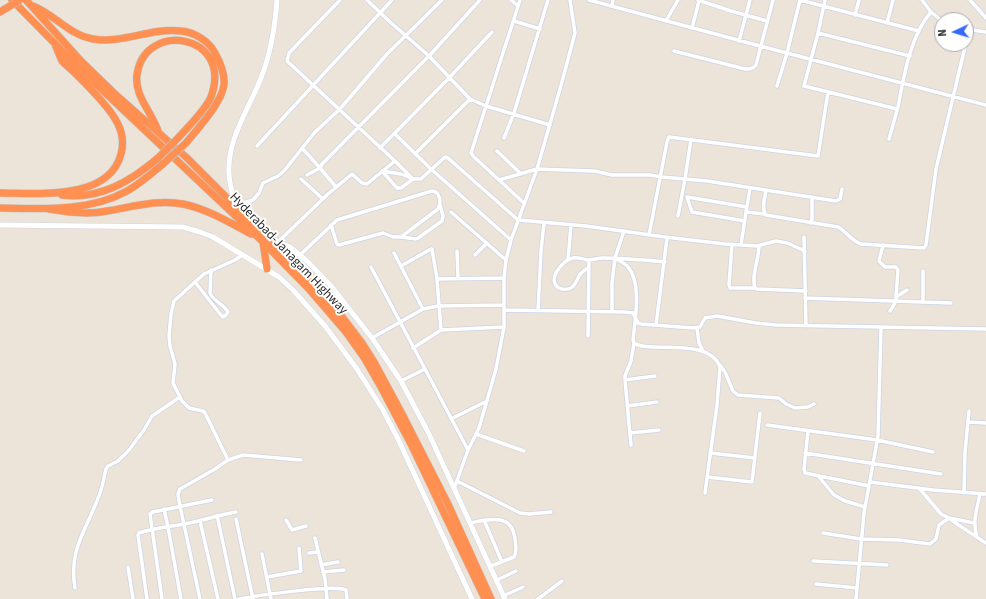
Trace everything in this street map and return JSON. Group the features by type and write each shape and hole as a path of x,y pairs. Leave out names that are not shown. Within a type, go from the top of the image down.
{"highway":[{"name":"Hyderabad-Janagam Highway","path":"12,0 79,68 264,240 340,314 374,362 427,461 491,599"},
{"path":"3,11 20,0"},
{"name":"Hyderabad-Janagam Highway","path":"28,3 81,61 114,93 187,158 236,207 346,332 365,359 412,446 485,599"},
{"path":"0,208 49,209 76,207 98,203 126,192 144,180 186,143 217,103 224,84 221,64 212,47 200,37 182,31 162,31 130,37 104,40 93,39 72,31 43,10 28,3"},
{"path":"0,193 78,196 97,193 119,186 140,173 179,137 199,115 210,98 215,82 212,63 204,51 193,44 178,40 163,42 151,50 141,61 137,76 138,92 155,123 158,132"},
{"path":"48,194 75,191 94,185 108,176 120,159 123,137 120,124 95,94 62,60 55,43"},
{"path":"49,209 77,214 106,212 135,205 163,203 183,204 215,215 264,240 267,269"}],"street":[{"path":"277,0 274,28 268,57 261,78 235,135 230,156 229,173 236,207 251,202 257,197 263,183 278,176 284,171 315,132 340,109 387,54 442,0"},
{"path":"340,0 289,53 287,57 288,64 340,109 414,180"},
{"path":"367,0 406,37 429,56 470,99 486,106 514,113 550,125"},
{"path":"257,146 392,0"},
{"path":"308,175 320,168 322,164 429,56 480,0"},
{"path":"511,0 518,6"},
{"path":"520,0 471,153 524,203"},
{"path":"504,138 514,113 548,0"},
{"path":"454,490 468,450 476,434 496,369 504,327 503,305 506,260 511,240 537,169 575,33 570,0"},
{"path":"589,0 986,105"},
{"path":"612,6 613,0"},
{"path":"666,21 678,0"},
{"path":"692,28 699,0 767,21"},
{"path":"740,41 750,0"},
{"path":"674,51 750,69 756,65 773,0"},
{"path":"776,86 800,0 919,31"},
{"path":"825,0 812,59 804,86 869,101 887,108 897,109"},
{"path":"855,15 859,0"},
{"path":"888,23 893,0"},
{"path":"923,0 934,15"},
{"path":"971,0 986,18"},
{"path":"889,139 910,56 924,20 931,12"},
{"path":"514,21 540,29"},
{"path":"974,31 986,32"},
{"path":"380,148 492,32"},
{"path":"818,33 910,56"},
{"path":"746,212 838,227 854,241 861,244 924,248 926,245 936,169 963,52"},
{"path":"649,235 659,177 669,137 818,156 828,92"},
{"path":"416,154 470,99"},
{"path":"395,134 431,169 511,240"},
{"path":"678,216 691,139"},
{"path":"302,148 336,187"},
{"path":"497,151 521,174"},
{"path":"382,171 397,188 401,188 414,180 420,179 443,158 448,158 518,220 624,231 667,238 741,245 759,246 776,241 786,243 805,251"},
{"path":"278,242 336,187 352,174 365,184 395,161"},
{"path":"499,180 537,169 650,175 707,181 839,200 842,196 842,189"},
{"path":"382,171 401,174 414,180"},
{"path":"301,179 323,199"},
{"path":"741,245 750,188"},
{"path":"764,214 763,208 766,190"},
{"path":"300,255 331,225 337,220 432,191 436,191 438,194 443,216 442,221 416,239 393,237 383,233 339,246 331,225"},
{"path":"682,196 747,207"},
{"path":"687,197 692,212 745,221"},
{"path":"811,223 812,197"},
{"path":"401,237 438,209 440,205"},
{"path":"451,212 506,260"},
{"path":"538,311 544,223"},
{"path":"0,225 183,227 213,237 279,277 293,290 325,326 357,369 382,410 399,441 472,599"},
{"path":"568,260 571,225"},
{"path":"612,312 612,284 615,258 624,231"},
{"path":"804,237 806,326"},
{"path":"656,325 667,238"},
{"path":"264,240 278,242 290,247 300,255 332,287 372,338 401,380 429,434 504,597 523,587"},
{"path":"475,255 487,243"},
{"path":"732,244 730,288 806,291"},
{"path":"883,245 880,262 885,267 896,267 898,270 896,299 890,311"},
{"path":"755,288 754,278 759,255 759,246"},
{"path":"401,266 432,249 437,278 441,330"},
{"path":"457,251 458,278"},
{"path":"394,253 423,309"},
{"path":"228,460 205,413 203,411 189,408 180,397 173,383 176,364 170,346 169,336 174,301 204,274 235,260 242,255"},
{"path":"588,268 570,289 560,288 554,281 554,276 561,265 568,260 579,258 589,260 615,258 664,262"},
{"path":"615,258 628,266 633,275 636,291 634,343 631,362 625,376 631,445"},
{"path":"588,336 589,260"},
{"path":"371,267 468,450"},
{"path":"195,282 220,314 223,317 226,315 228,312 226,308 211,296 210,293 211,270"},
{"path":"923,271 923,302"},
{"path":"437,278 504,278"},
{"path":"896,299 907,290"},
{"path":"805,298 896,299 952,303"},
{"path":"372,338 423,309 438,306 503,305"},
{"path":"504,310 634,313 638,323 641,324 697,328 706,318 717,316 756,323 806,326 986,329"},
{"path":"413,348 441,330 504,327"},
{"path":"697,328 699,343 704,352"},
{"path":"856,599 865,507 872,463 878,440 881,328"},
{"path":"634,343 644,347 690,349 704,352 713,356 725,372 732,391 738,395 778,398 794,408 808,407 814,404"},
{"path":"705,492 717,405 720,367 718,362"},
{"path":"401,380 425,369"},
{"path":"625,380 655,376"},
{"path":"75,588 73,572 76,549 98,498 106,469 108,466 118,461 129,450 144,430 152,416 180,397"},
{"path":"451,419 487,401"},
{"path":"627,406 657,402"},
{"path":"964,493 965,452 969,411"},
{"path":"707,477 752,482 760,413"},
{"path":"968,422 986,423"},
{"path":"767,425 878,440 933,452"},
{"path":"630,433 659,430"},
{"path":"808,431 805,453 805,474 869,484 986,494"},
{"path":"476,434 524,451"},
{"path":"710,453 755,458"},
{"path":"805,453 941,474"},
{"path":"200,599 183,524 178,494 180,489 215,470 228,460 243,455 301,460"},
{"path":"819,476 834,495 845,501 865,507"},
{"path":"457,481 520,513 529,514 551,512"},
{"path":"919,488 940,514 949,518 986,543"},
{"path":"977,537 974,530 974,522 980,494"},
{"path":"162,599 150,514 164,509 212,500"},
{"path":"164,509 181,599"},
{"path":"147,599 138,535 139,533 236,512"},
{"path":"217,515 235,599"},
{"path":"823,533 861,539 899,540 930,544 936,540 939,525 949,518 974,522"},
{"path":"236,519 253,598"},
{"path":"470,523 494,519 506,521 512,526 514,532 514,557 490,566"},
{"path":"200,520 218,599"},
{"path":"286,520 292,530 306,526"},
{"path":"484,520 502,562"},
{"path":"315,538 323,572 327,599"},
{"path":"267,577 301,571 299,548"},
{"path":"309,553 318,552"},
{"path":"262,554 271,599"},
{"path":"813,561 887,565"},
{"path":"321,565 338,562"},
{"path":"128,567 132,599"},
{"path":"323,572 344,570"},
{"path":"497,580 516,571"},
{"path":"538,599 562,581"},
{"path":"816,584 857,588"},
{"path":"239,599 326,588 343,588 346,590 347,599"}]}
